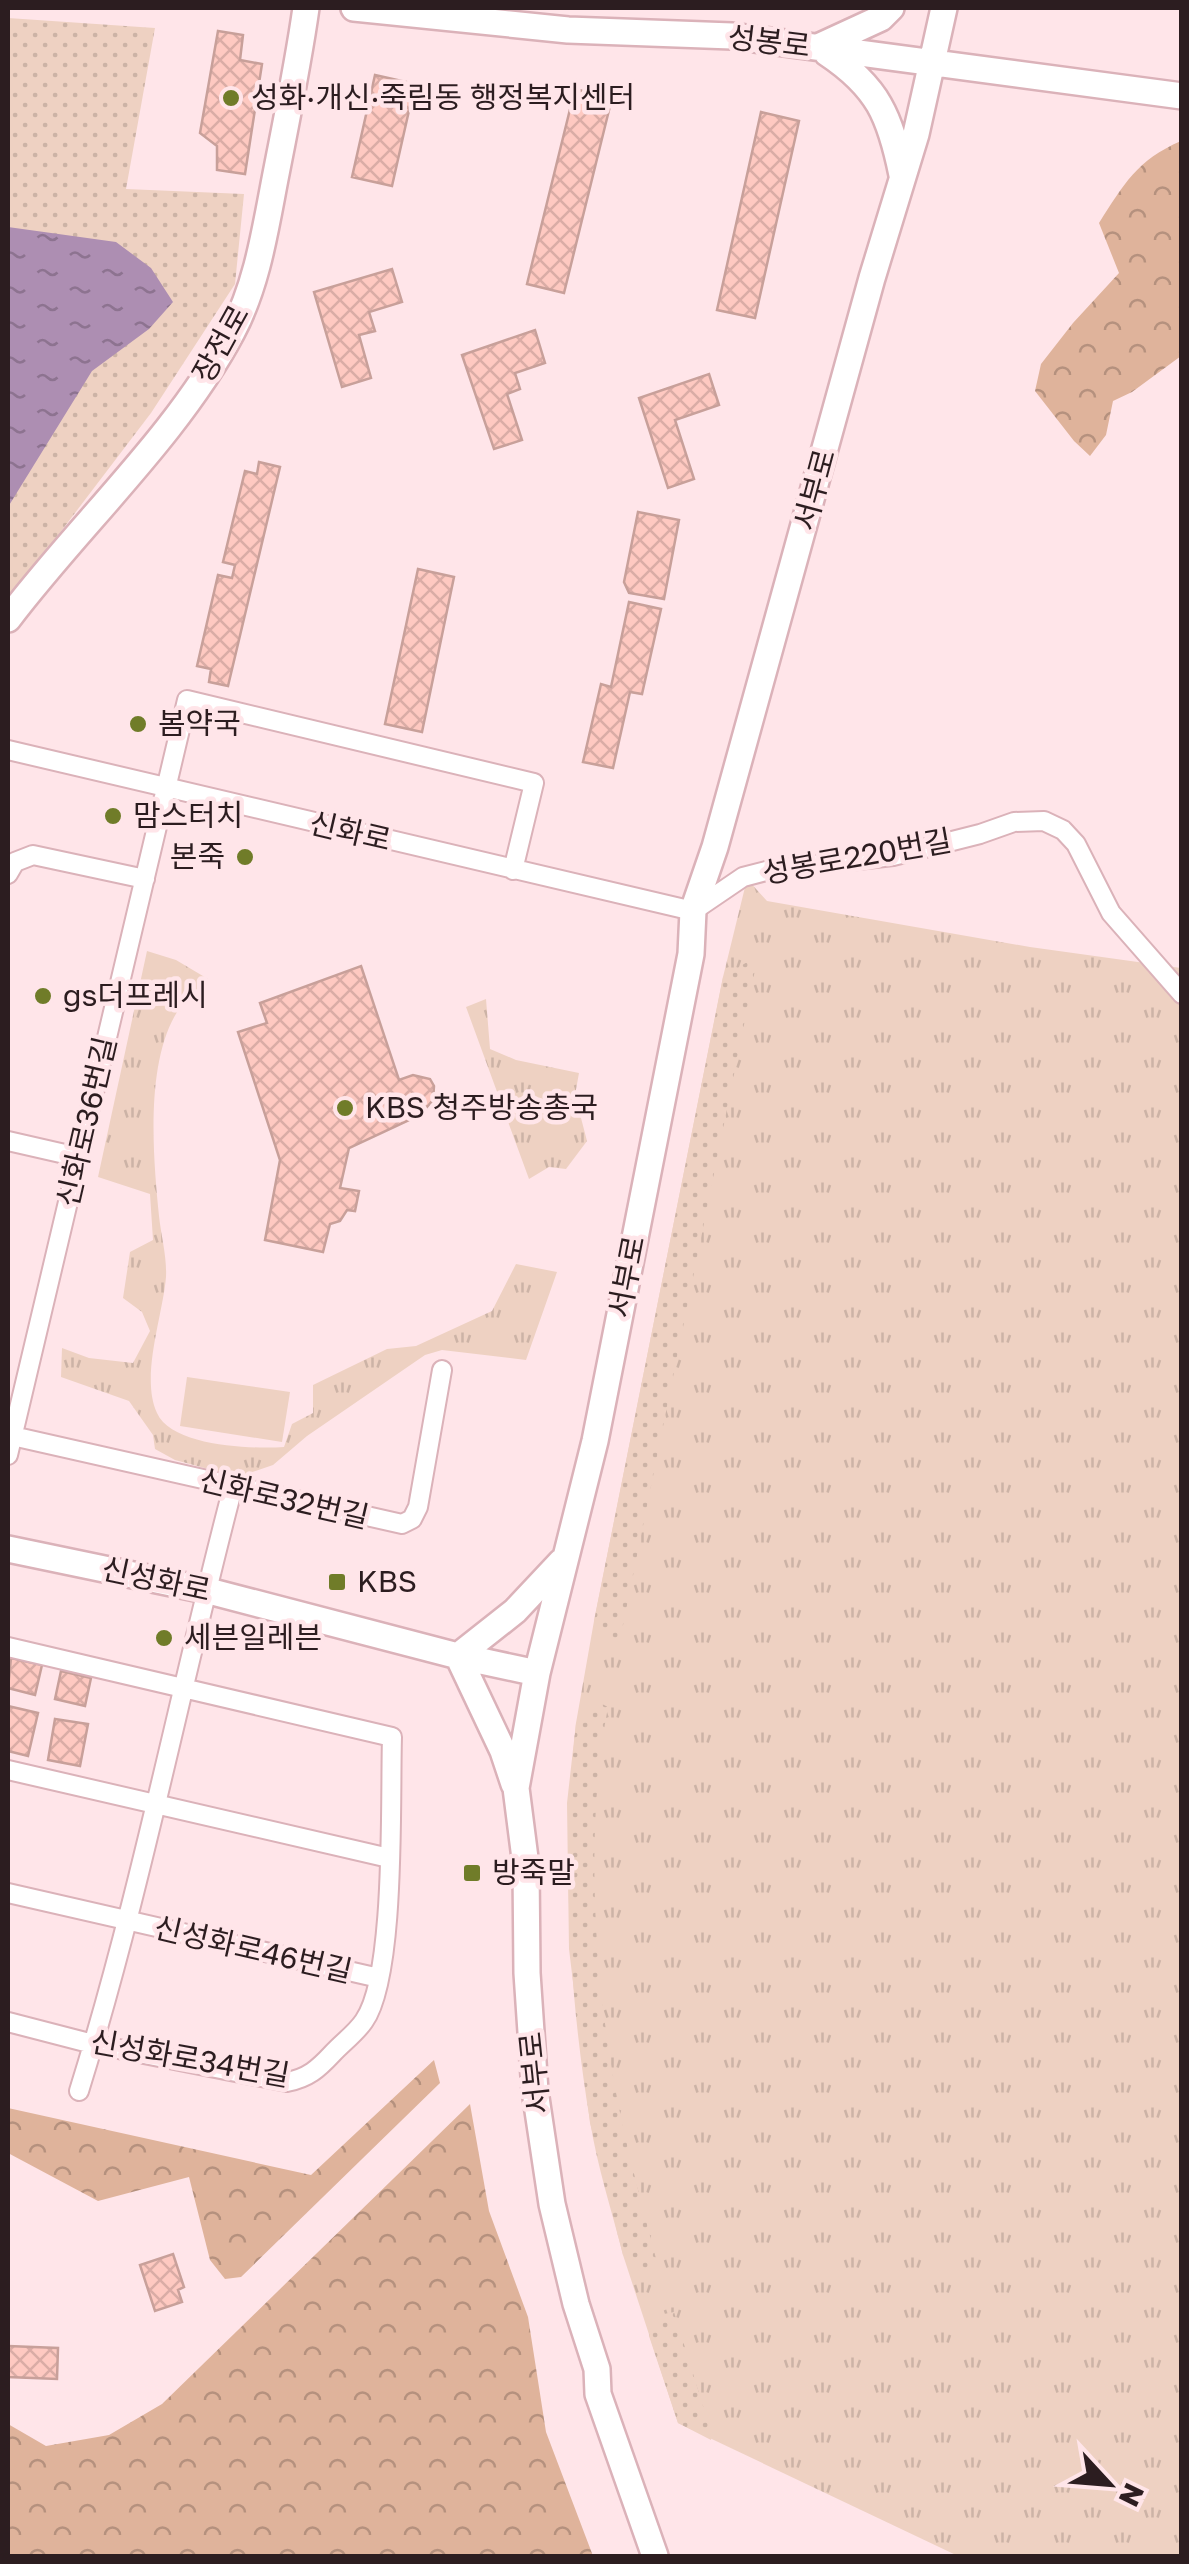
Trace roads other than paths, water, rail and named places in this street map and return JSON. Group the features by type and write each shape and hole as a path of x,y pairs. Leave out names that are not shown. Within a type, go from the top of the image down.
{"main road":[{"name":"장전로","path":"8,619 206,377 233,331 251,290 267,220 306,8"},
{"name":"성봉로","path":"354,8 568,30 732,36 1182,96"},
{"path":"818,47 881,18 891,8"},
{"name":"서부로","path":"654,2556 598,2394 597,2369 576,2304 552,2204 535,2091 527,1973 526,1866 516,1788 562,1561 595,1441 691,954 693,911 716,847 903,176 944,8"},
{"path":"818,47 850,68 882,106 903,176"},
{"name":"신성화로","path":"8,1549 206,1590 537,1673"},
{"path":"516,1788 504,1751 458,1656 515,1611 562,1561"}],"street":[{"name":"신화로36번길","path":"8,1455 187,700 534,783 512,870"},
{"name":"신화로","path":"8,750 693,911"},
{"name":"성봉로220번길","path":"693,911 743,877 770,870 893,856 1014,822 1044,821 1063,830 1076,844 1112,913 1182,994"},
{"path":"8,874 15,862 33,855 145,879"},
{"path":"8,1141 78,1157"},
{"name":"신화로32번길","path":"10,1435 402,1524 412,1519 418,1507 442,1370"},
{"name":"신성화로46번길","path":"78,2090 127,1921 233,1487"},
{"path":"8,1647 181,1688"},
{"name":"신성화로34번길","path":"8,2022 93,2044 288,2082 303,2079 316,2070 365,2020 386,1934 392,1738 181,1688"},
{"path":"8,1770 389,1858"},
{"name":"신성화로46번길","path":"8,1893 378,1978"}],"water":[{"path":"8,227 116,242 151,268 173,302 149,329 92,371 8,507"}],"place":[{"name":"성화·개신·죽림동 행정복지센터","path":"231,98"},
{"name":"봄약국","path":"138,724"},
{"name":"맘스터치","path":"113,816"},
{"name":"본죽","path":"245,857"},
{"name":"gs더프레시","path":"43,996"},
{"name":"KBS 청주방송총국","path":"345,1108"},
{"name":"KBS","path":"337,1582"},
{"name":"세븐일레븐","path":"164,1638"},
{"name":"방죽말","path":"472,1873"}]}
